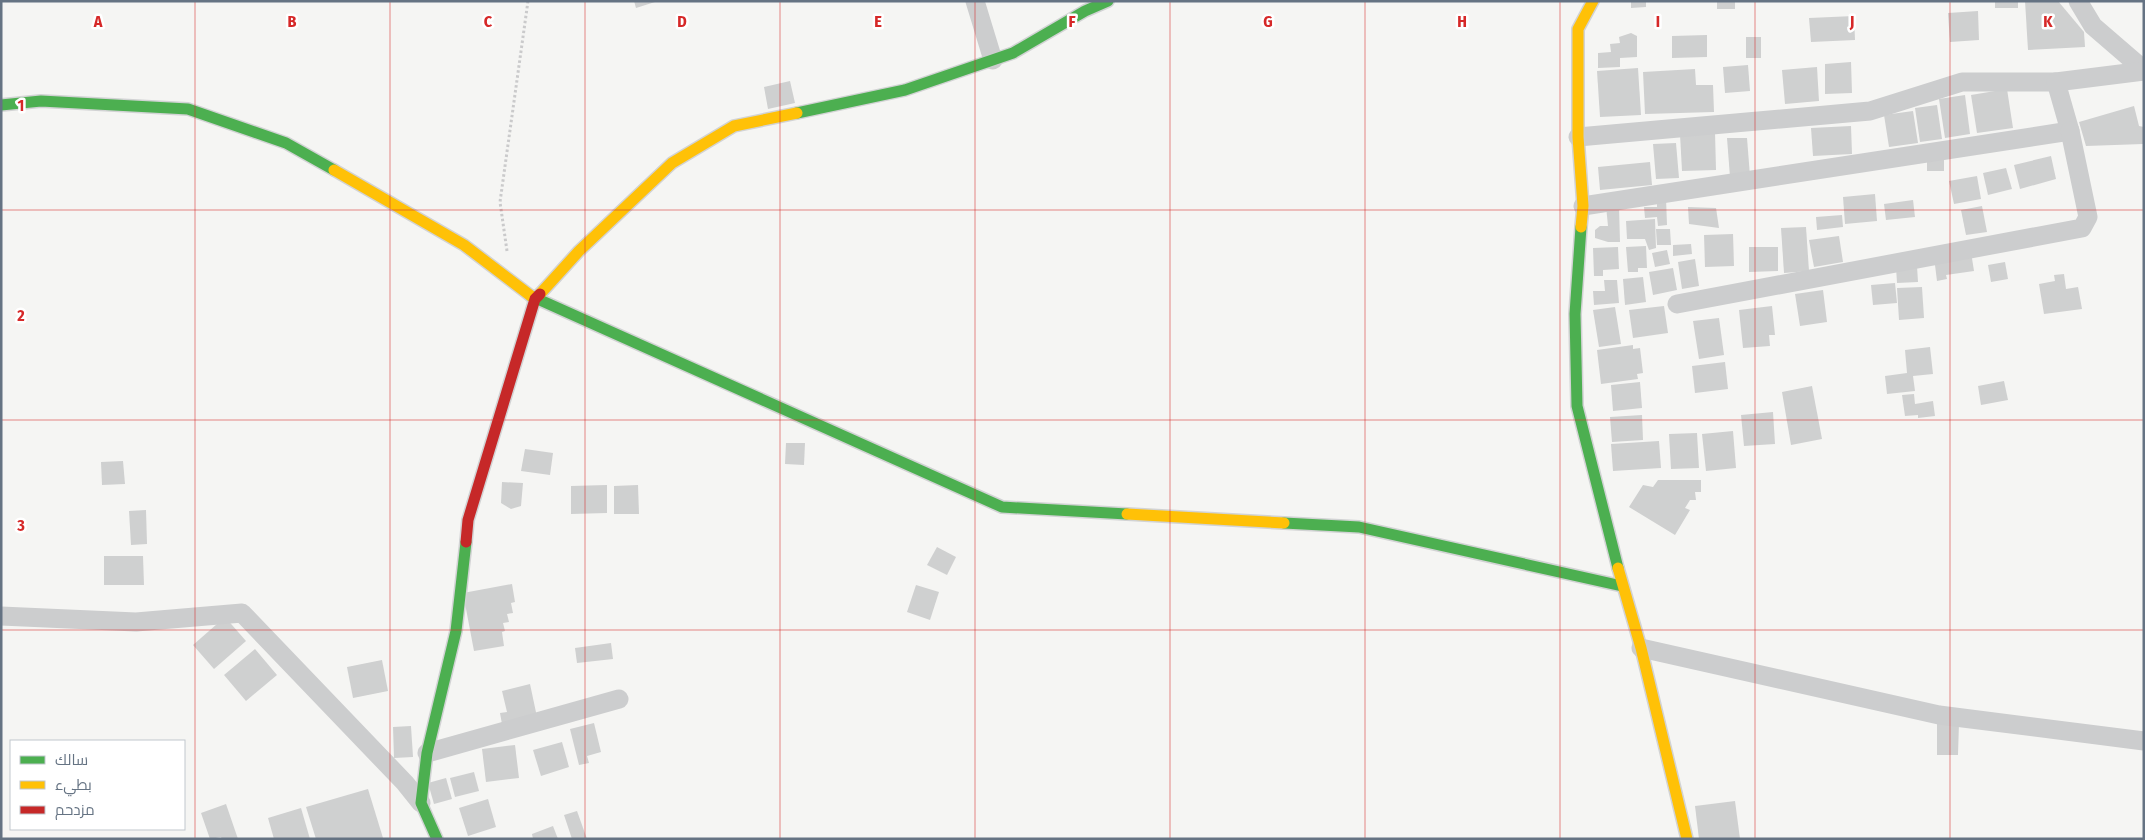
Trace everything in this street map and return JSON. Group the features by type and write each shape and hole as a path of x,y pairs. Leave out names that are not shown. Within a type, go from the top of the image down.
{"street":[{"path":"975,1 992,60"},
{"path":"421,803 427,753 456,631 468,520 535,299 580,251 672,163 734,126 905,90 1013,53 1085,11 1108,1"},
{"path":"1593,1 1578,29 1578,137 1583,206 1575,314 1577,406 1622,586 1641,648 1687,839"},
{"path":"2078,1 2092,26 2144,70"},
{"path":"1578,137 1870,111 1962,82 2056,82 2144,70"},
{"path":"1677,304 2082,228 2088,217 2070,131 2056,82"},
{"path":"1,105 41,101 188,109 286,143 464,245 535,299 1002,507 1359,526 1622,586"},
{"path":"1583,206 2070,131"},
{"path":"1,616 136,622 242,613 405,783 421,803 437,839"},
{"path":"1641,648 1939,715 2144,741"},
{"path":"427,753 619,699"}],"path":[{"path":"512,281 500,202 528,1"}],"building":[{"path":"634,1 655,1 655,2 636,8"},
{"path":"1631,1 1646,1 1646,7 1631,8"},
{"path":"1717,1 1735,1 1735,9 1717,9"},
{"path":"1995,1 2018,1 2018,8 1995,8"},
{"path":"2025,1 2058,1 2084,32 2085,47 2028,50"},
{"path":"1978,11 1979,40 1950,42 1948,13"},
{"path":"1854,16 1855,40 1811,42 1809,18"},
{"path":"1631,33 1637,36 1637,57 1620,58 1620,67 1598,68 1598,53 1611,52 1610,44 1620,43 1619,37"},
{"path":"1707,35 1707,57 1672,58 1672,36"},
{"path":"1746,37 1761,37 1761,58 1746,58"},
{"path":"1851,62 1852,93 1825,94 1825,64"},
{"path":"1748,65 1750,91 1725,93 1723,67"},
{"path":"1817,67 1819,101 1785,104 1782,70"},
{"path":"1638,68 1641,115 1600,117 1597,71"},
{"path":"1695,69 1696,85 1713,85 1714,112 1645,114 1643,72"},
{"path":"790,81 795,103 768,109 764,87"},
{"path":"2007,89 2013,128 1977,133 1971,95"},
{"path":"1965,95 1970,134 1945,138 1939,99"},
{"path":"1937,105 1942,139 1920,142 1915,108"},
{"path":"2134,106 2139,126 2144,127 2143,144 2086,146 2079,122"},
{"path":"1913,111 1918,143 1889,147 1884,115"},
{"path":"1851,126 1852,154 1813,156 1811,128"},
{"path":"1715,132 1716,170 1682,171 1680,134"},
{"path":"1727,138 1747,138 1750,176 1730,177"},
{"path":"1676,143 1679,178 1656,179 1653,144"},
{"path":"2051,156 2056,179 2020,189 2014,165"},
{"path":"1944,159 1944,171 1927,171 1927,160"},
{"path":"1650,162 1652,185 1600,190 1598,167"},
{"path":"2006,168 2012,189 1988,195 1983,173"},
{"path":"1977,176 1981,199 1954,204 1949,181"},
{"path":"1875,194 1877,221 1845,224 1843,197"},
{"path":"1666,198 1667,225 1658,226 1657,217 1645,218 1644,207 1657,207 1657,199"},
{"path":"1913,200 1915,217 1886,220 1884,204"},
{"path":"1606,206 1619,206 1620,242 1608,242 1595,238 1595,230 1600,226 1608,226"},
{"path":"1982,206 1987,232 1966,235 1961,210"},
{"path":"1688,207 1716,208 1719,228 1689,224"},
{"path":"1842,215 1843,227 1817,230 1816,217"},
{"path":"1655,219 1656,248 1649,250 1645,239 1627,239 1626,221"},
{"path":"1806,227 1809,271 1784,273 1781,228"},
{"path":"1656,229 1670,229 1671,245 1657,245"},
{"path":"1733,234 1734,266 1705,267 1704,235"},
{"path":"1839,236 1843,262 1814,267 1809,240"},
{"path":"1691,244 1692,254 1673,256 1673,245"},
{"path":"1646,246 1647,268 1638,268 1638,272 1628,272 1626,247"},
{"path":"1618,247 1619,269 1603,270 1603,276 1594,276 1593,248"},
{"path":"1749,247 1778,247 1778,271 1749,272"},
{"path":"1667,250 1670,264 1655,267 1652,253"},
{"path":"1971,252 1974,271 1946,275 1947,279 1937,281 1934,257"},
{"path":"1695,259 1699,286 1682,289 1678,262"},
{"path":"2005,262 2008,279 1991,282 1988,265"},
{"path":"1917,266 1918,282 1897,283 1896,267"},
{"path":"1673,268 1677,290 1653,295 1649,272"},
{"path":"2064,274 2066,289 2078,287 2082,309 2044,314 2039,284 2055,281 2054,275"},
{"path":"1643,277 1646,302 1625,305 1623,279"},
{"path":"1604,280 1617,280 1619,303 1594,305 1593,291 1605,291"},
{"path":"1895,283 1897,303 1873,305 1871,285"},
{"path":"1922,287 1924,318 1899,320 1897,288"},
{"path":"1823,290 1827,322 1800,326 1795,294"},
{"path":"1664,306 1668,333 1633,338 1629,310"},
{"path":"1772,306 1775,335 1769,335 1770,346 1743,348 1739,310"},
{"path":"1615,307 1621,344 1599,347 1593,310"},
{"path":"1719,318 1724,355 1699,359 1693,321"},
{"path":"1633,345 1633,349 1640,348 1643,373 1637,374 1638,379 1601,384 1597,350"},
{"path":"1930,347 1933,374 1913,376 1915,391 1887,394 1885,376 1907,373 1905,350"},
{"path":"1725,362 1728,389 1695,393 1692,366"},
{"path":"2004,381 2008,400 1981,405 1978,386"},
{"path":"1640,382 1642,408 1613,411 1611,385"},
{"path":"1812,386 1822,439 1791,445 1782,392"},
{"path":"1914,394 1915,404 1933,401 1935,416 1918,418 1918,415 1905,416 1902,395"},
{"path":"1773,412 1775,444 1744,446 1741,415"},
{"path":"1642,415 1643,440 1612,442 1610,417"},
{"path":"1733,431 1736,468 1706,471 1702,434"},
{"path":"1697,433 1699,468 1671,469 1669,434"},
{"path":"1659,441 1661,468 1613,471 1611,444"},
{"path":"786,443 805,443 804,465 785,464"},
{"path":"525,449 553,453 550,475 521,471"},
{"path":"123,461 125,484 102,485 101,462"},
{"path":"1658,480 1701,480 1701,492 1695,492 1696,500 1690,500 1685,508 1690,510 1675,535 1629,507 1643,485 1653,487"},
{"path":"502,482 523,483 521,506 511,509 501,503"},
{"path":"607,485 607,513 571,514 571,486"},
{"path":"638,485 639,514 614,514 614,486"},
{"path":"146,510 147,544 131,545 129,511"},
{"path":"937,547 956,557 947,575 927,565"},
{"path":"104,556 143,556 144,585 104,585"},
{"path":"512,584 515,602 511,603 513,613 507,614 509,622 503,623 505,631 502,632 504,646 474,651 463,593"},
{"path":"916,585 939,592 930,620 907,612"},
{"path":"225,617 246,641 214,669 193,645"},
{"path":"611,643 613,659 577,663 575,648"},
{"path":"255,649 277,675 246,701 224,675"},
{"path":"382,660 388,691 353,698 347,667"},
{"path":"530,684 537,717 502,724 500,713 507,712 502,691"},
{"path":"1937,722 1959,722 1958,755 1937,755"},
{"path":"594,723 601,752 587,756 589,763 579,765 570,729"},
{"path":"411,726 413,757 394,758 393,727"},
{"path":"562,742 569,767 541,776 533,750"},
{"path":"515,745 519,778 486,782 482,749"},
{"path":"474,772 479,791 455,797 450,778"},
{"path":"446,778 452,799 434,804 428,783"},
{"path":"368,789 383,838 316,839 306,807"},
{"path":"488,799 496,827 468,836 459,808"},
{"path":"1735,801 1740,839 1699,839 1695,806"},
{"path":"226,804 238,839 222,839 221,837 210,839 201,813"},
{"path":"301,808 310,839 274,839 268,818"},
{"path":"577,811 587,839 572,839 564,815"},
{"path":"553,826 558,839 533,839 532,834"}],"traffic: fast":[{"path":"797,113 905,90 1013,53 1085,11 1108,1"},
{"path":"1,105 41,101 188,109 286,143 334,170"},
{"path":"1581,227 1575,314 1577,406 1618,568"},
{"path":"531,296 1002,507 1127,514"},
{"path":"1284,523 1359,527 1622,586"},
{"path":"437,839 421,803 427,753 456,631 466,542"}],"traffic: slow":[{"path":"1581,227 1583,206 1578,137 1578,29 1593,1"},
{"path":"540,294 579,251 672,163 734,126 797,113"},
{"path":"334,170 464,245 531,296"},
{"path":"1127,514 1284,523"},
{"path":"1618,568 1641,648 1687,839"}],"traffic: jam":[{"path":"466,542 468,520 535,299 540,294"}]}
